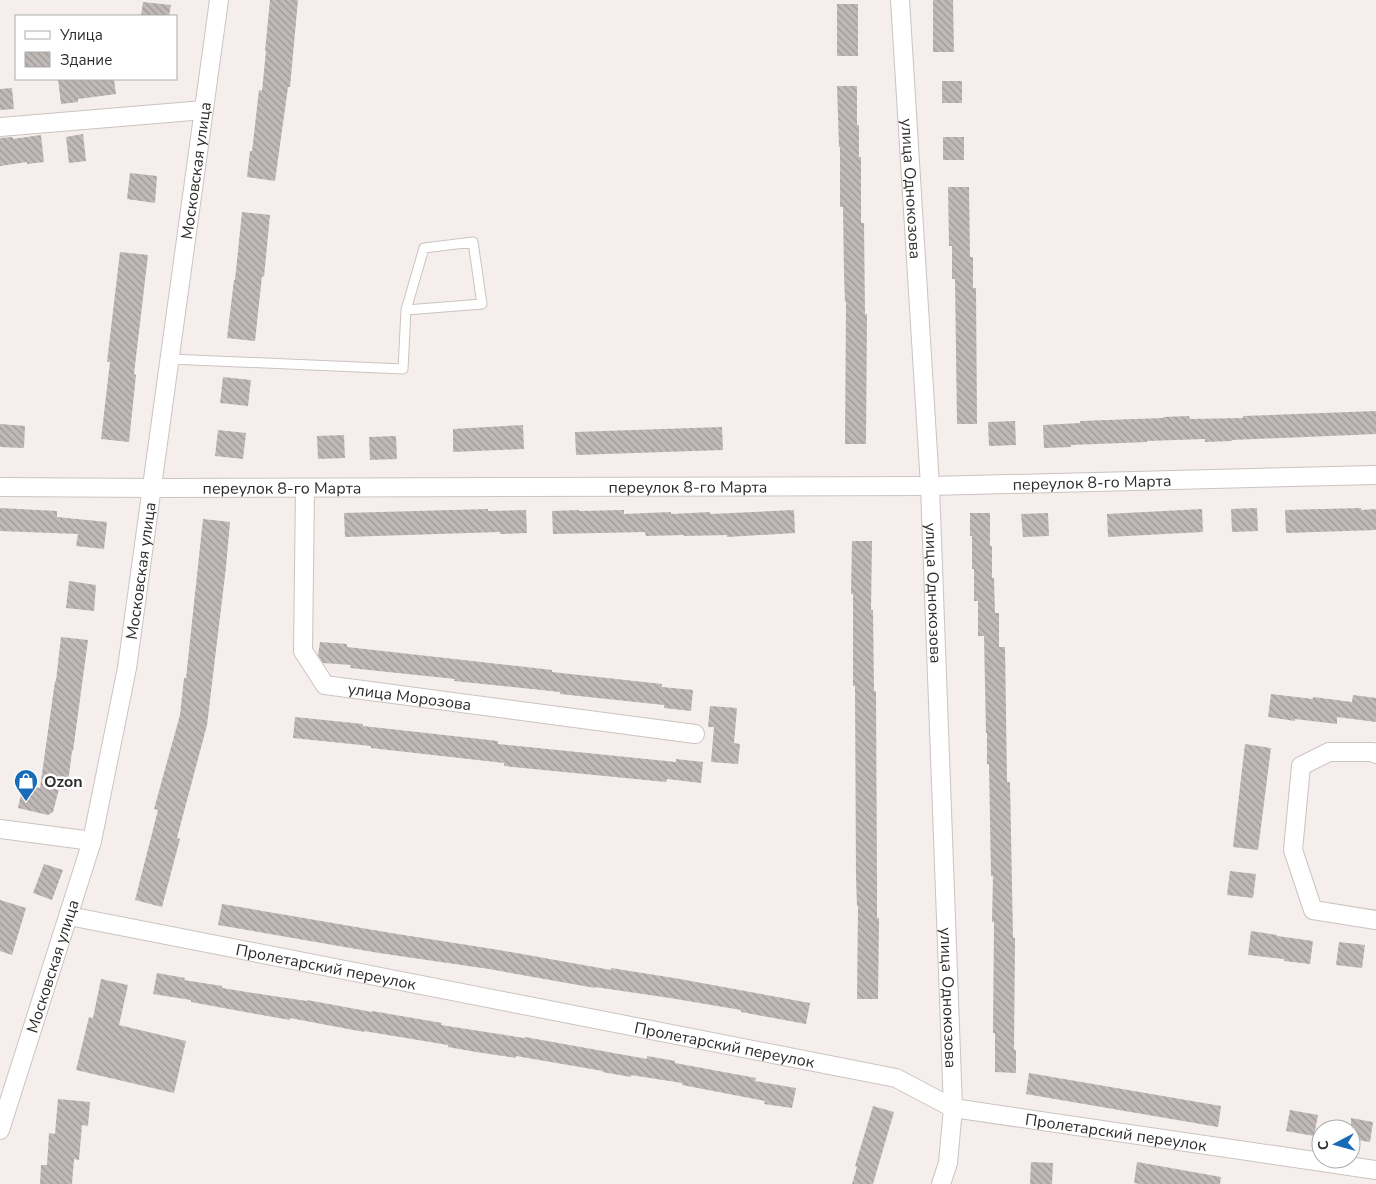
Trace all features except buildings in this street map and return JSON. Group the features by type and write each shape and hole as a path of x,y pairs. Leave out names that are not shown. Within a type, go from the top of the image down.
{"street":[{"name":"Московская улица","path":"0,1130 92,841 127,668 219,0"},
{"name":"улица Однокозова","path":"900,0 930,486 953,1108 948,1162 940,1184"},
{"path":"0,127 204,110"},
{"name":"переулок 8-го Марта","path":"0,487 930,486 1376,476"},
{"name":"улица Морозова","path":"305,488 303,651 325,685 695,734"},
{"path":"1376,754 1373,752 1329,752 1301,766 1293,850 1313,910 1376,920"},
{"path":"0,829 92,841"},
{"name":"Пролетарский переулок","path":"69,916 896,1078 953,1108 1376,1170"}],"lane":[{"path":"170,359 403,369 406,310 424,248 473,242 482,304 406,310"}],"place":[{"name":"Ozon","path":"26,802"}]}
